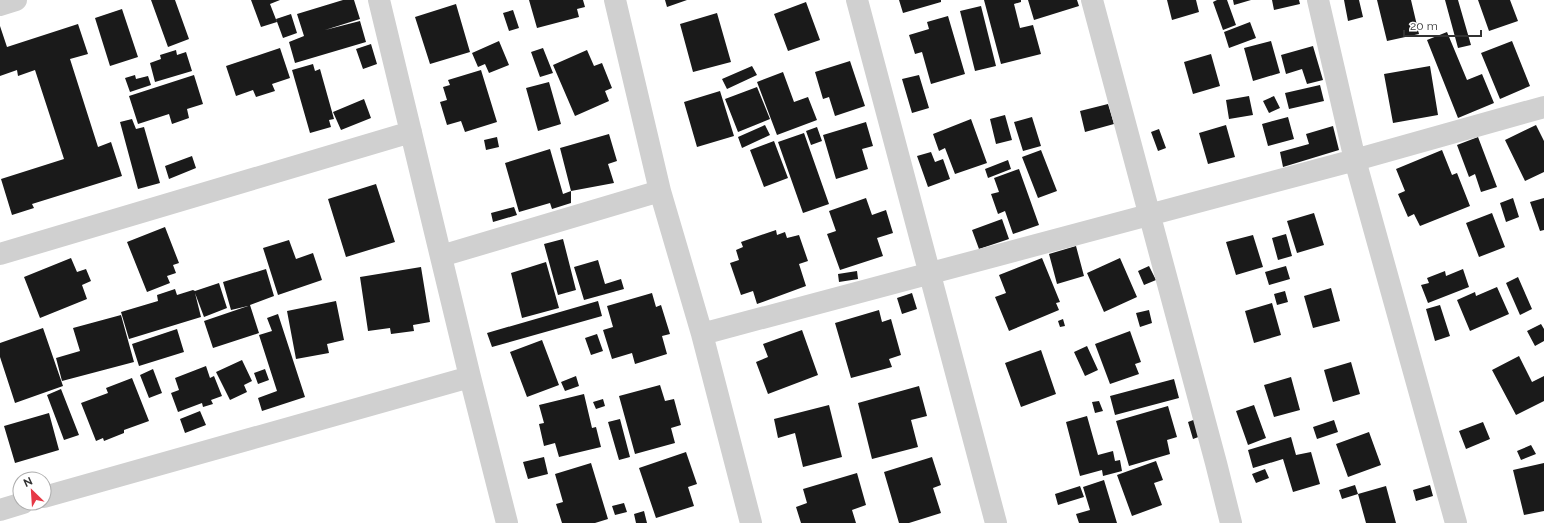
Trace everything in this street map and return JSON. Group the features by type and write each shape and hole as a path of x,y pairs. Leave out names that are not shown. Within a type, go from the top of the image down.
{"street":[{"path":"0,5 16,0"},
{"path":"379,0 440,256 507,523"},
{"path":"615,0 660,191 702,334 751,523"},
{"path":"857,0 996,523"},
{"path":"1092,0 1231,523"},
{"path":"1318,0 1355,160 1456,523"},
{"path":"702,334 1149,216 1355,160 1544,106"},
{"path":"0,254 411,132"},
{"path":"440,256 660,191"},
{"path":"52,495 470,377"},
{"path":"0,510 12,506"}],"building":[{"path":"151,0 175,0 189,39 168,47"},
{"path":"251,0 280,0 270,4 277,22 261,27"},
{"path":"343,0 354,0 360,19 325,30 360,21 366,42 295,63 289,42 304,36 297,14"},
{"path":"529,0 583,0 585,7 577,9 579,17 537,28"},
{"path":"665,0 687,0 667,7"},
{"path":"899,0 941,0 941,2 903,13"},
{"path":"984,0 1021,0 1021,2 1014,4 1020,28 1033,25 1041,54 1001,64"},
{"path":"1028,0 1077,0 1079,6 1034,20"},
{"path":"1167,0 1196,0 1199,12 1172,20"},
{"path":"1217,0 1227,0 1236,25 1223,30 1213,2"},
{"path":"1233,0 1251,0 1234,5"},
{"path":"1272,0 1299,0 1300,4 1274,10"},
{"path":"1344,0 1359,0 1363,17 1348,21"},
{"path":"1377,0 1411,0 1419,34 1387,41"},
{"path":"1445,0 1458,0 1471,45 1458,48"},
{"path":"1478,0 1510,0 1518,21 1489,31"},
{"path":"806,2 820,40 788,51 774,14"},
{"path":"456,4 470,52 430,64 415,17"},
{"path":"981,6 996,66 975,71 960,11"},
{"path":"122,9 138,57 110,66 95,18"},
{"path":"513,10 519,28 509,31 503,13"},
{"path":"717,13 731,62 693,72 680,24"},
{"path":"291,14 297,33 283,38 276,19"},
{"path":"948,16 965,74 931,84 922,52 915,54 909,35 929,29 927,22"},
{"path":"1250,22 1256,38 1229,48 1224,32"},
{"path":"78,24 88,54 70,59 98,147 111,142 122,176 32,204 34,208 12,215 1,179 64,159 35,70 18,76 17,70 0,76 0,26 7,47"},
{"path":"1447,32 1467,80 1482,74 1494,103 1458,118 1427,40"},
{"path":"499,41 509,65 489,73 485,64 478,67 472,53"},
{"path":"1271,41 1280,73 1253,81 1244,48"},
{"path":"1512,41 1530,86 1500,99 1481,53"},
{"path":"371,44 377,64 363,69 356,49"},
{"path":"1313,46 1323,80 1307,84 1302,69 1286,74 1281,55"},
{"path":"280,48 290,78 272,84 275,91 256,97 253,90 236,96 226,66"},
{"path":"543,48 553,73 540,77 531,52"},
{"path":"176,50 177,55 186,52 192,71 155,82 150,63 161,59 160,55"},
{"path":"587,50 594,66 602,63 612,88 605,91 609,101 575,116 553,65"},
{"path":"1211,54 1220,86 1193,94 1184,62"},
{"path":"850,61 865,106 835,116 829,97 823,99 815,72"},
{"path":"313,64 315,71 320,69 334,119 329,120 331,127 310,133 292,70"},
{"path":"752,66 757,75 727,89 722,79"},
{"path":"1430,66 1438,115 1393,123 1384,74"},
{"path":"481,70 497,122 465,132 461,121 447,125 440,102 447,100 443,87 450,85 448,80"},
{"path":"783,72 794,102 808,97 817,120 777,135 757,82"},
{"path":"135,75 136,79 148,76 151,85 130,92 125,78"},
{"path":"194,75 203,104 187,109 189,118 172,124 169,114 138,124 129,96"},
{"path":"919,75 929,108 912,113 902,79"},
{"path":"549,82 561,124 538,131 526,88"},
{"path":"1320,85 1324,101 1289,109 1285,93"},
{"path":"757,87 770,119 738,132 725,99"},
{"path":"720,91 734,136 697,147 684,102"},
{"path":"1249,96 1253,115 1229,119 1226,100"},
{"path":"1274,96 1280,108 1269,113 1263,101"},
{"path":"364,99 371,118 341,130 333,112"},
{"path":"1108,104 1114,124 1085,132 1080,111"},
{"path":"1005,115 1012,140 996,144 990,119"},
{"path":"1032,117 1041,146 1023,151 1014,122"},
{"path":"1288,117 1294,139 1268,146 1262,124"},
{"path":"132,119 136,129 144,127 160,183 138,189 120,122"},
{"path":"971,119 987,163 955,174 945,148 939,151 933,134"},
{"path":"866,122 873,146 862,149 868,169 836,179 823,135"},
{"path":"765,125 770,135 742,148 738,137"},
{"path":"1226,125 1235,157 1208,164 1199,133"},
{"path":"1536,125 1544,141 1544,172 1525,181 1505,140"},
{"path":"1333,126 1339,150 1283,167 1280,152 1309,144 1306,134"},
{"path":"817,127 822,141 811,145 806,131"},
{"path":"1159,129 1166,148 1158,151 1151,132"},
{"path":"804,133 829,204 803,213 778,142"},
{"path":"609,134 617,161 608,164 614,183 571,191 560,148"},
{"path":"497,137 499,147 486,150 484,140"},
{"path":"1478,137 1497,187 1481,192 1475,174 1469,177 1457,145"},
{"path":"774,141 788,178 764,187 750,150"},
{"path":"550,149 563,194 571,191 571,203 552,209 550,203 519,212 505,163"},
{"path":"1041,150 1057,191 1038,198 1022,157"},
{"path":"1442,150 1452,175 1457,173 1470,206 1420,226 1414,214 1408,217 1398,194 1405,191 1396,169"},
{"path":"931,152 935,162 943,159 950,179 928,187 917,156"},
{"path":"192,156 196,168 169,179 165,166"},
{"path":"1008,160 1011,169 988,178 985,169"},
{"path":"1019,169 1039,225 1013,234 1005,211 998,214 991,194 999,192 994,178"},
{"path":"376,184 395,242 346,257 328,199"},
{"path":"866,198 872,215 886,210 893,233 877,238 883,256 840,270 827,234 836,231 829,211"},
{"path":"1513,198 1519,217 1506,222 1500,203"},
{"path":"1544,198 1544,230 1540,231 1530,202"},
{"path":"514,207 517,215 493,222 491,213"},
{"path":"1314,213 1324,245 1297,253 1287,221"},
{"path":"1492,213 1505,247 1479,257 1466,223"},
{"path":"1002,219 1009,239 979,249 972,230"},
{"path":"165,227 179,263 173,265 176,273 167,276 170,283 147,292 127,242"},
{"path":"776,230 777,235 785,232 787,238 799,235 808,261 799,264 806,286 757,304 753,291 741,295 730,263 739,260 736,250 743,247 741,242"},
{"path":"1286,234 1292,256 1278,260 1272,238"},
{"path":"1253,235 1263,267 1236,275 1226,242"},
{"path":"563,239 576,290 558,295 544,244"},
{"path":"289,240 296,259 313,253 322,280 278,295 263,248"},
{"path":"1076,246 1084,276 1057,284 1049,254"},
{"path":"71,258 77,272 86,269 91,281 82,285 87,299 40,318 24,277"},
{"path":"1042,258 1060,302 1056,303 1059,310 1009,331 995,297 1006,293 999,275"},
{"path":"1120,258 1137,297 1104,312 1087,273"},
{"path":"598,260 605,284 621,279 624,289 584,300 574,267"},
{"path":"546,262 559,308 522,318 511,273"},
{"path":"1149,266 1156,280 1144,285 1138,271"},
{"path":"1286,266 1290,279 1269,285 1265,272"},
{"path":"421,267 430,322 413,325 414,331 391,334 390,328 368,331 360,277"},
{"path":"266,269 274,296 250,305 259,333 213,348 204,321 248,306 231,310 223,282"},
{"path":"1463,269 1469,287 1428,303 1421,285 1429,283 1427,278 1445,271 1446,276"},
{"path":"857,271 858,279 839,282 838,274"},
{"path":"1518,277 1532,309 1520,315 1506,283"},
{"path":"219,283 227,308 204,317 195,293 201,317 129,339 121,312 158,301 157,295 175,289 177,295"},
{"path":"1497,287 1509,314 1470,331 1457,300 1475,292 1476,296"},
{"path":"1331,288 1340,321 1313,328 1304,296"},
{"path":"1285,291 1288,302 1277,305 1274,294"},
{"path":"652,293 656,307 661,305 670,334 662,336 667,354 635,364 632,353 612,359 603,330 613,327 607,306"},
{"path":"912,293 917,309 902,314 897,298"},
{"path":"336,301 344,340 327,344 329,353 296,359 287,311"},
{"path":"598,301 602,316 492,347 487,333"},
{"path":"1272,303 1281,335 1254,343 1245,311"},
{"path":"1440,305 1450,336 1435,341 1426,309"},
{"path":"879,310 882,322 891,319 901,355 889,359 892,367 851,378 835,323"},
{"path":"1149,310 1152,323 1140,327 1136,313"},
{"path":"278,314 305,397 262,411 258,398 277,391 259,335 272,331 267,318"},
{"path":"121,315 134,362 62,381 56,358 80,351 73,328"},
{"path":"1063,319 1065,326 1060,327 1058,321"},
{"path":"1541,324 1544,329 1544,341 1535,346 1527,331"},
{"path":"43,328 63,386 15,403 0,357 0,343"},
{"path":"177,329 184,352 139,366 132,344"},
{"path":"802,330 818,375 768,394 756,362 768,357 763,344"},
{"path":"1130,331 1141,362 1135,364 1139,374 1110,384 1095,344"},
{"path":"597,334 603,351 591,355 585,338"},
{"path":"542,340 559,385 527,397 510,352"},
{"path":"1087,346 1098,370 1085,376 1074,352"},
{"path":"1041,350 1056,394 1021,407 1005,363"},
{"path":"1519,356 1532,382 1544,376 1544,401 1516,415 1492,370"},
{"path":"242,360 252,381 244,385 247,392 230,400 216,372"},
{"path":"1351,362 1360,394 1333,402 1324,370"},
{"path":"206,366 210,378 214,376 222,396 211,400 213,404 203,407 202,403 178,412 171,393 179,390 175,378"},
{"path":"153,369 162,393 149,398 140,375"},
{"path":"265,369 269,380 258,384 254,373"},
{"path":"576,376 579,386 565,391 561,382"},
{"path":"1291,377 1300,410 1274,417 1264,385"},
{"path":"132,378 149,421 124,430 124,433 104,441 103,438 96,441 81,403 108,393 106,388"},
{"path":"1174,379 1179,398 1115,415 1110,396"},
{"path":"660,385 665,401 674,399 681,425 671,428 675,443 635,454 619,396"},
{"path":"919,386 927,416 911,420 918,447 872,459 858,403"},
{"path":"61,389 79,435 64,440 47,395"},
{"path":"584,394 592,428 596,427 601,447 559,457 555,443 544,446 539,424 544,423 539,405"},
{"path":"603,399 605,406 596,409 593,402"},
{"path":"1099,401 1103,411 1095,413 1092,402"},
{"path":"829,405 842,457 803,467 795,433 778,438 774,419"},
{"path":"1254,405 1266,438 1248,445 1236,411"},
{"path":"1168,406 1177,437 1167,440 1170,454 1129,466 1116,421"},
{"path":"200,411 206,425 185,433 180,419"},
{"path":"49,413 59,450 15,463 4,426"},
{"path":"1087,416 1098,455 1113,451 1115,461 1120,460 1122,471 1103,476 1102,470 1080,476 1066,422"},
{"path":"620,419 630,457 619,460 608,422"},
{"path":"1196,419 1201,436 1193,439 1188,422"},
{"path":"1334,420 1338,432 1317,439 1313,427"},
{"path":"1483,422 1490,439 1466,449 1459,431"},
{"path":"1369,432 1381,465 1348,477 1336,444"},
{"path":"1291,437 1296,455 1311,452 1320,484 1293,492 1283,459 1253,468 1248,450"},
{"path":"1531,445 1536,454 1521,460 1517,451"},
{"path":"686,452 697,484 688,487 694,506 656,518 639,468"},
{"path":"544,457 548,474 528,479 523,462"},
{"path":"932,457 941,485 933,488 941,513 909,523 899,523 884,472"},
{"path":"1156,461 1163,480 1154,483 1162,505 1132,516 1117,475"},
{"path":"591,463 608,519 595,523 562,523 556,504 563,502 555,474"},
{"path":"1544,463 1544,511 1524,515 1513,470"},
{"path":"1265,469 1269,478 1256,483 1252,474"},
{"path":"857,473 866,505 852,510 856,523 801,523 796,507 807,503 803,489"},
{"path":"1104,480 1117,523 1079,523 1076,514 1090,510 1083,487"},
{"path":"1355,485 1358,494 1342,499 1339,490"},
{"path":"1430,485 1433,496 1416,501 1413,490"},
{"path":"1080,486 1084,497 1058,505 1055,494"},
{"path":"1386,486 1396,523 1366,523 1358,494"},
{"path":"624,503 627,512 615,515 612,506"},
{"path":"644,511 647,523 636,523 634,514"}]}
